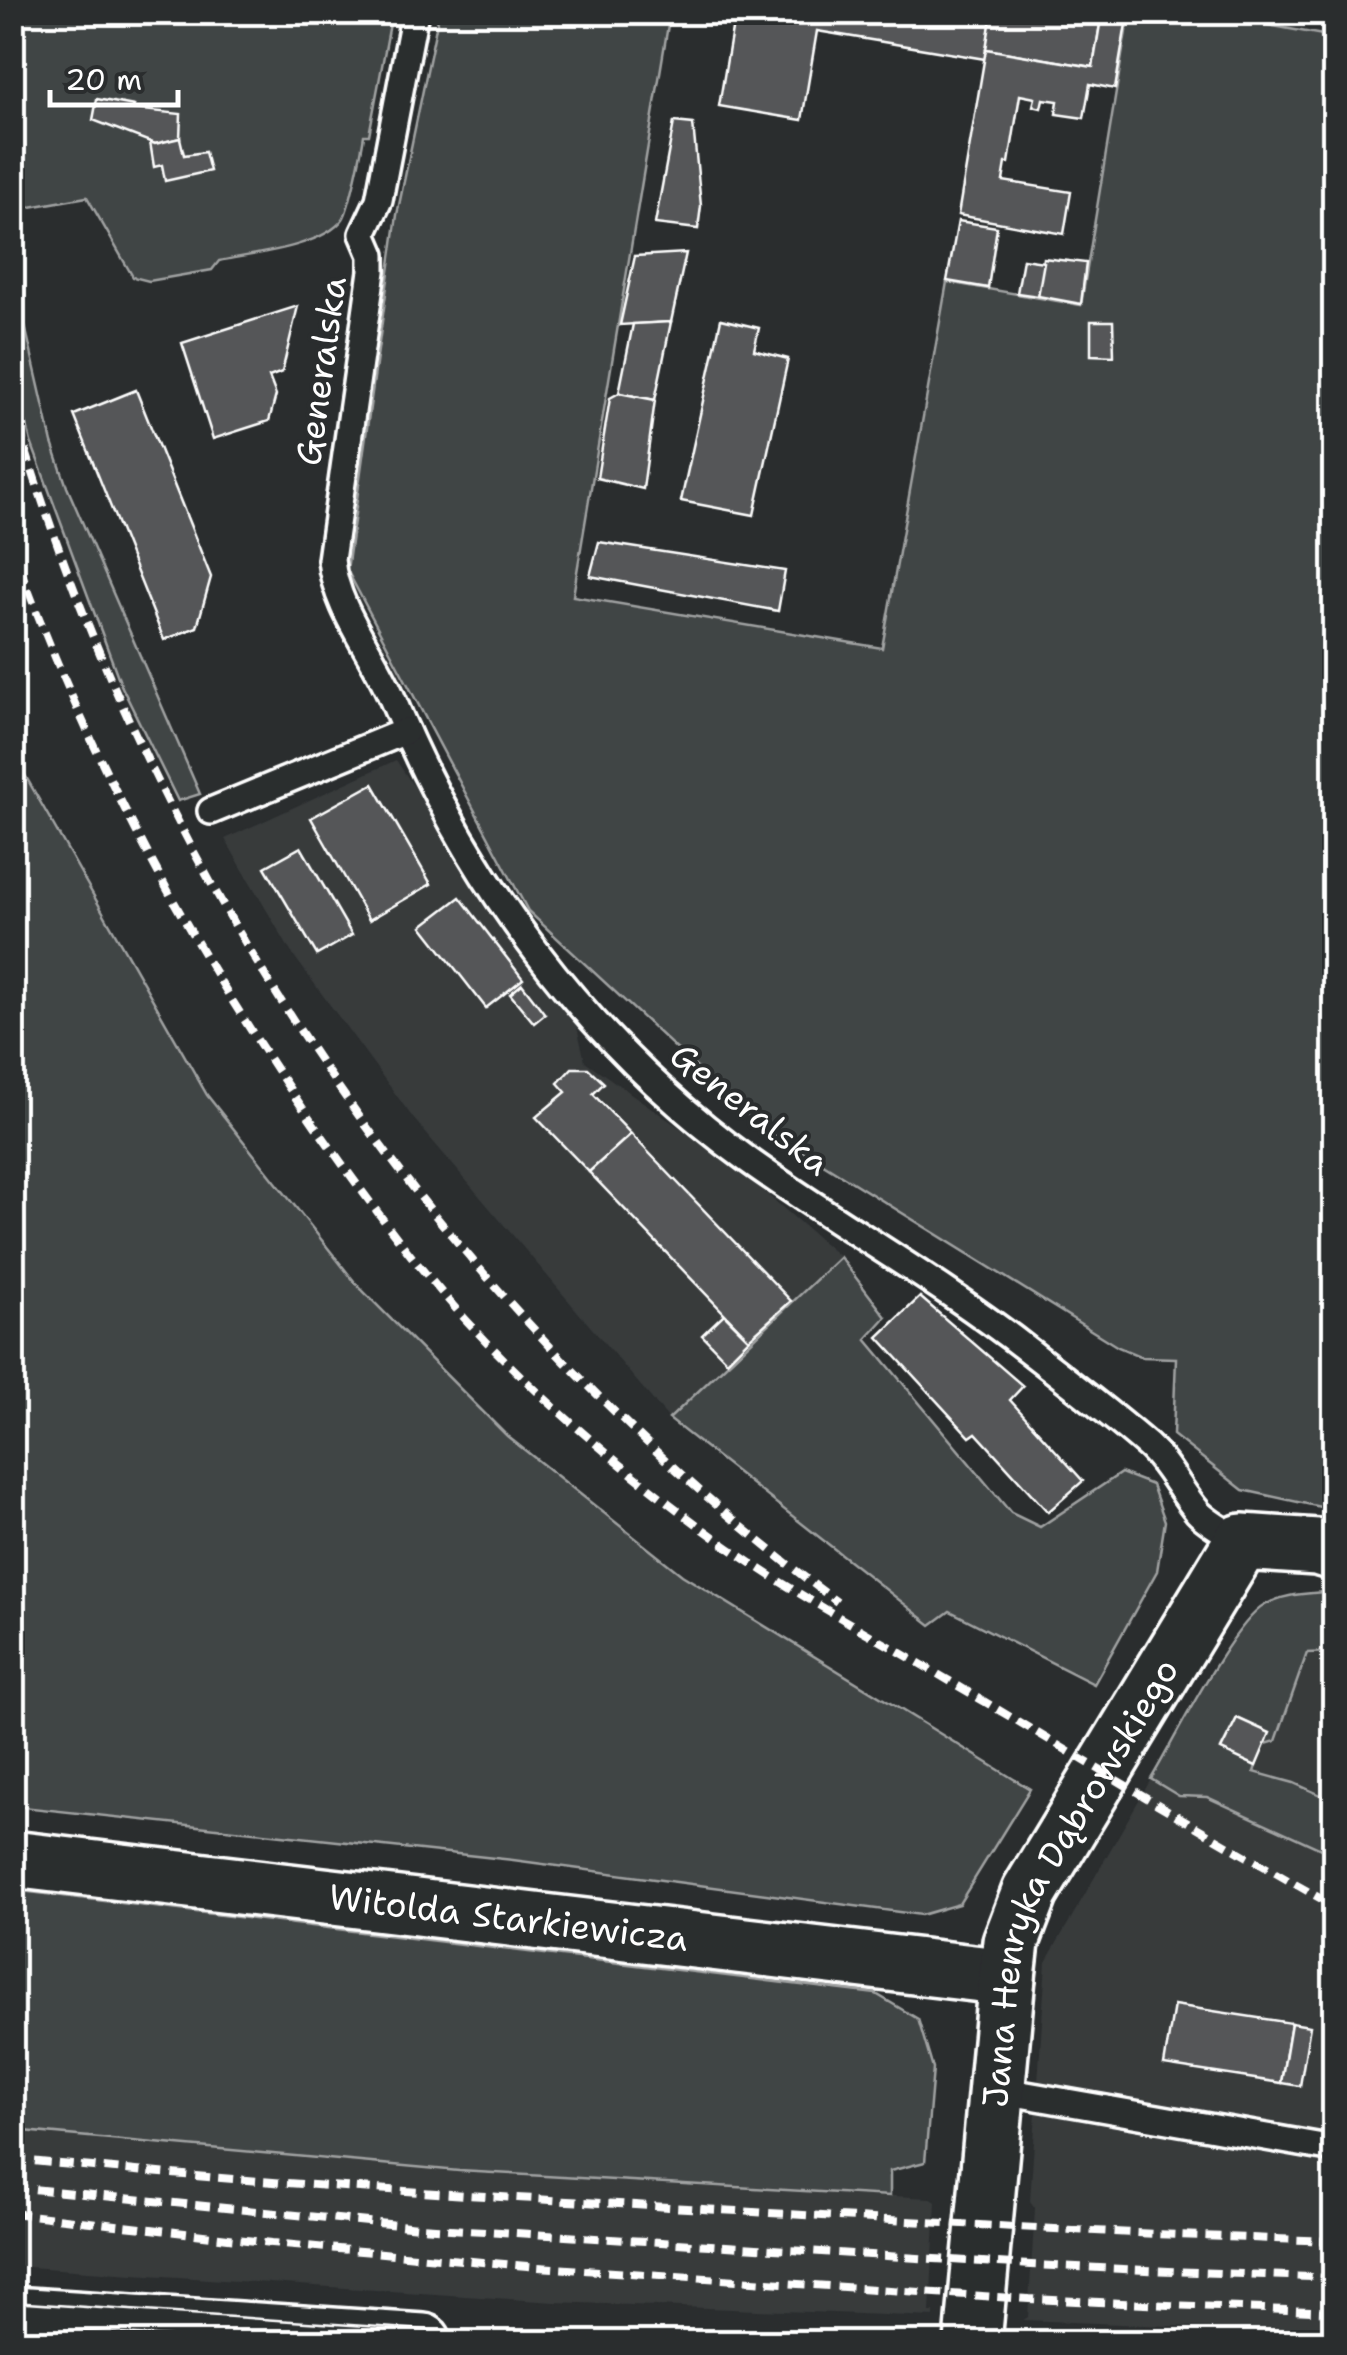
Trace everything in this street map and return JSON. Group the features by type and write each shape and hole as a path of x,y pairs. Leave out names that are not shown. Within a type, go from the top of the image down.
{"street":[{"path":"1242,1542 1318,1547 1334,1552"},
{"name":"Jana Henryka Dąbrowskiego","path":"974,2342 1012,1942 1030,1892 1242,1542"},
{"name":"Witolda Starkiewicza","path":"12,1859 1007,1976"},
{"path":"12,2314 423,2342"}],"lane":[{"name":"Generalska","path":"415,12 379,200 364,234 372,255 372,271 331,560 338,593 475,862 527,942 588,1016 644,1070 747,1159 990,1321 1151,1448 1201,1515 1242,1542"},
{"path":"211,811 406,731"},
{"path":"998,2090 1334,2149"}],"shaded area":[{"path":"12,13 392,13 369,135 364,135 343,219 333,229 303,243 219,261 212,270 149,281 133,277 87,197 13,210"},
{"path":"439,13 670,13 573,596 882,648 947,282 1081,305 1129,13 1202,13 1334,37 1334,1510 1243,1490 1173,1435 1176,1358 1142,1357 1118,1347 754,1121 528,911 347,570 397,215"},
{"path":"12,269 52,443 67,487 200,794 178,801 121,685 31,442 13,368"},
{"path":"13,754 207,1095 358,1286 507,1436 682,1575 1030,1789 959,1904 921,1915 513,1860 13,1806"},
{"path":"396,760 577,1027 585,1061 738,1169 840,1257 669,1419 413,1118 291,952 225,839"},
{"path":"840,1257 886,1317 866,1339 1011,1513 1040,1527 1121,1473 1152,1485 1165,1521 1157,1571 1094,1684 950,1611 931,1625 669,1419"},
{"path":"1334,1594 1334,1652 1307,1653 1276,1741 1266,1744 1269,1733 1237,1718 1221,1749 1256,1766 1254,1772 1294,1783 1334,1801 1334,1855 1207,1797 1179,1796 1151,1779 1220,1658 1252,1616 1279,1599"},
{"path":"1269,1618 1334,1629 1334,2333 1023,2320 1028,2317 1035,2208 1030,2201 1046,1962 1151,1779 1164,1787"},
{"path":"13,1890 876,1994 918,2019 933,2069 925,2162 890,2171 890,2196 459,2171 13,2130"},
{"path":"12,2130 459,2171 930,2198 936,2202 930,2312 934,2312 934,2317 554,2302 13,2266"}],"building":[{"path":"735,12 992,12 985,59 817,31 802,120 719,106"},
{"path":"992,12 1102,12 1093,67 986,49"},
{"path":"1102,12 1128,12 1115,89 1090,84 1084,118 1056,114 1058,101 1043,99 1041,108 1033,106 1035,98 1020,95 1006,163 1003,181 1071,192 1064,234 958,215 986,49 1093,67"},
{"path":"97,99 134,106 133,109 181,114 180,138 155,144 93,120"},
{"path":"674,122 693,124 701,206 698,229 655,224"},
{"path":"180,138 184,155 205,152 210,171 165,181 162,165 154,167 150,142"},
{"path":"958,221 997,227 988,288 947,281"},
{"path":"686,253 671,322 620,325 635,256"},
{"path":"1043,258 1086,263 1081,304 1038,296"},
{"path":"1023,259 1044,262 1038,296 1017,293"},
{"path":"298,306 282,372 269,377 276,395 269,421 213,439 182,343"},
{"path":"721,319 759,328 754,350 788,359 754,515 681,501"},
{"path":"1091,321 1113,321 1114,356 1091,355"},
{"path":"671,322 655,400 619,393 633,324"},
{"path":"136,390 211,577 197,627 164,640 74,415"},
{"path":"619,393 655,400 643,489 597,478 610,398"},
{"path":"599,542 785,571 778,611 590,576"},
{"path":"373,784 431,884 369,920 311,818"},
{"path":"301,847 352,935 317,955 265,867"},
{"path":"460,897 523,979 486,1008 422,926"},
{"path":"522,984 545,1014 534,1023 510,994"},
{"path":"572,1068 588,1068 604,1083 593,1094 631,1134 589,1172 536,1117 566,1092 558,1083"},
{"path":"631,1134 791,1301 749,1339 589,1172"},
{"path":"920,1297 1023,1386 1010,1400 1083,1481 1048,1512 976,1433 970,1437 878,1337"},
{"path":"724,1314 749,1339 727,1361 702,1335"},
{"path":"1237,1718 1270,1733 1256,1766 1221,1750"},
{"path":"1174,2005 1291,2023 1281,2083 1164,2065"},
{"path":"1291,2023 1310,2026 1300,2086 1281,2083"}],"tram line":[{"path":"12,2302 602,2342"},
{"path":"12,2327 247,2342"}],"railway":[{"path":"12,405 71,582 144,752 229,915 327,1071 437,1218 559,1356 692,1484 837,1602"},
{"path":"12,546 76,706 151,860 193,935 284,1080 349,1173 431,1280 496,1351 619,1464 744,1558 1334,1906"},
{"path":"12,2159 423,2192 1334,2241"},
{"path":"12,2187 419,2227 1031,2265 1334,2278"},
{"path":"12,2213 272,2243 538,2267 1029,2299 1334,2312"}]}
